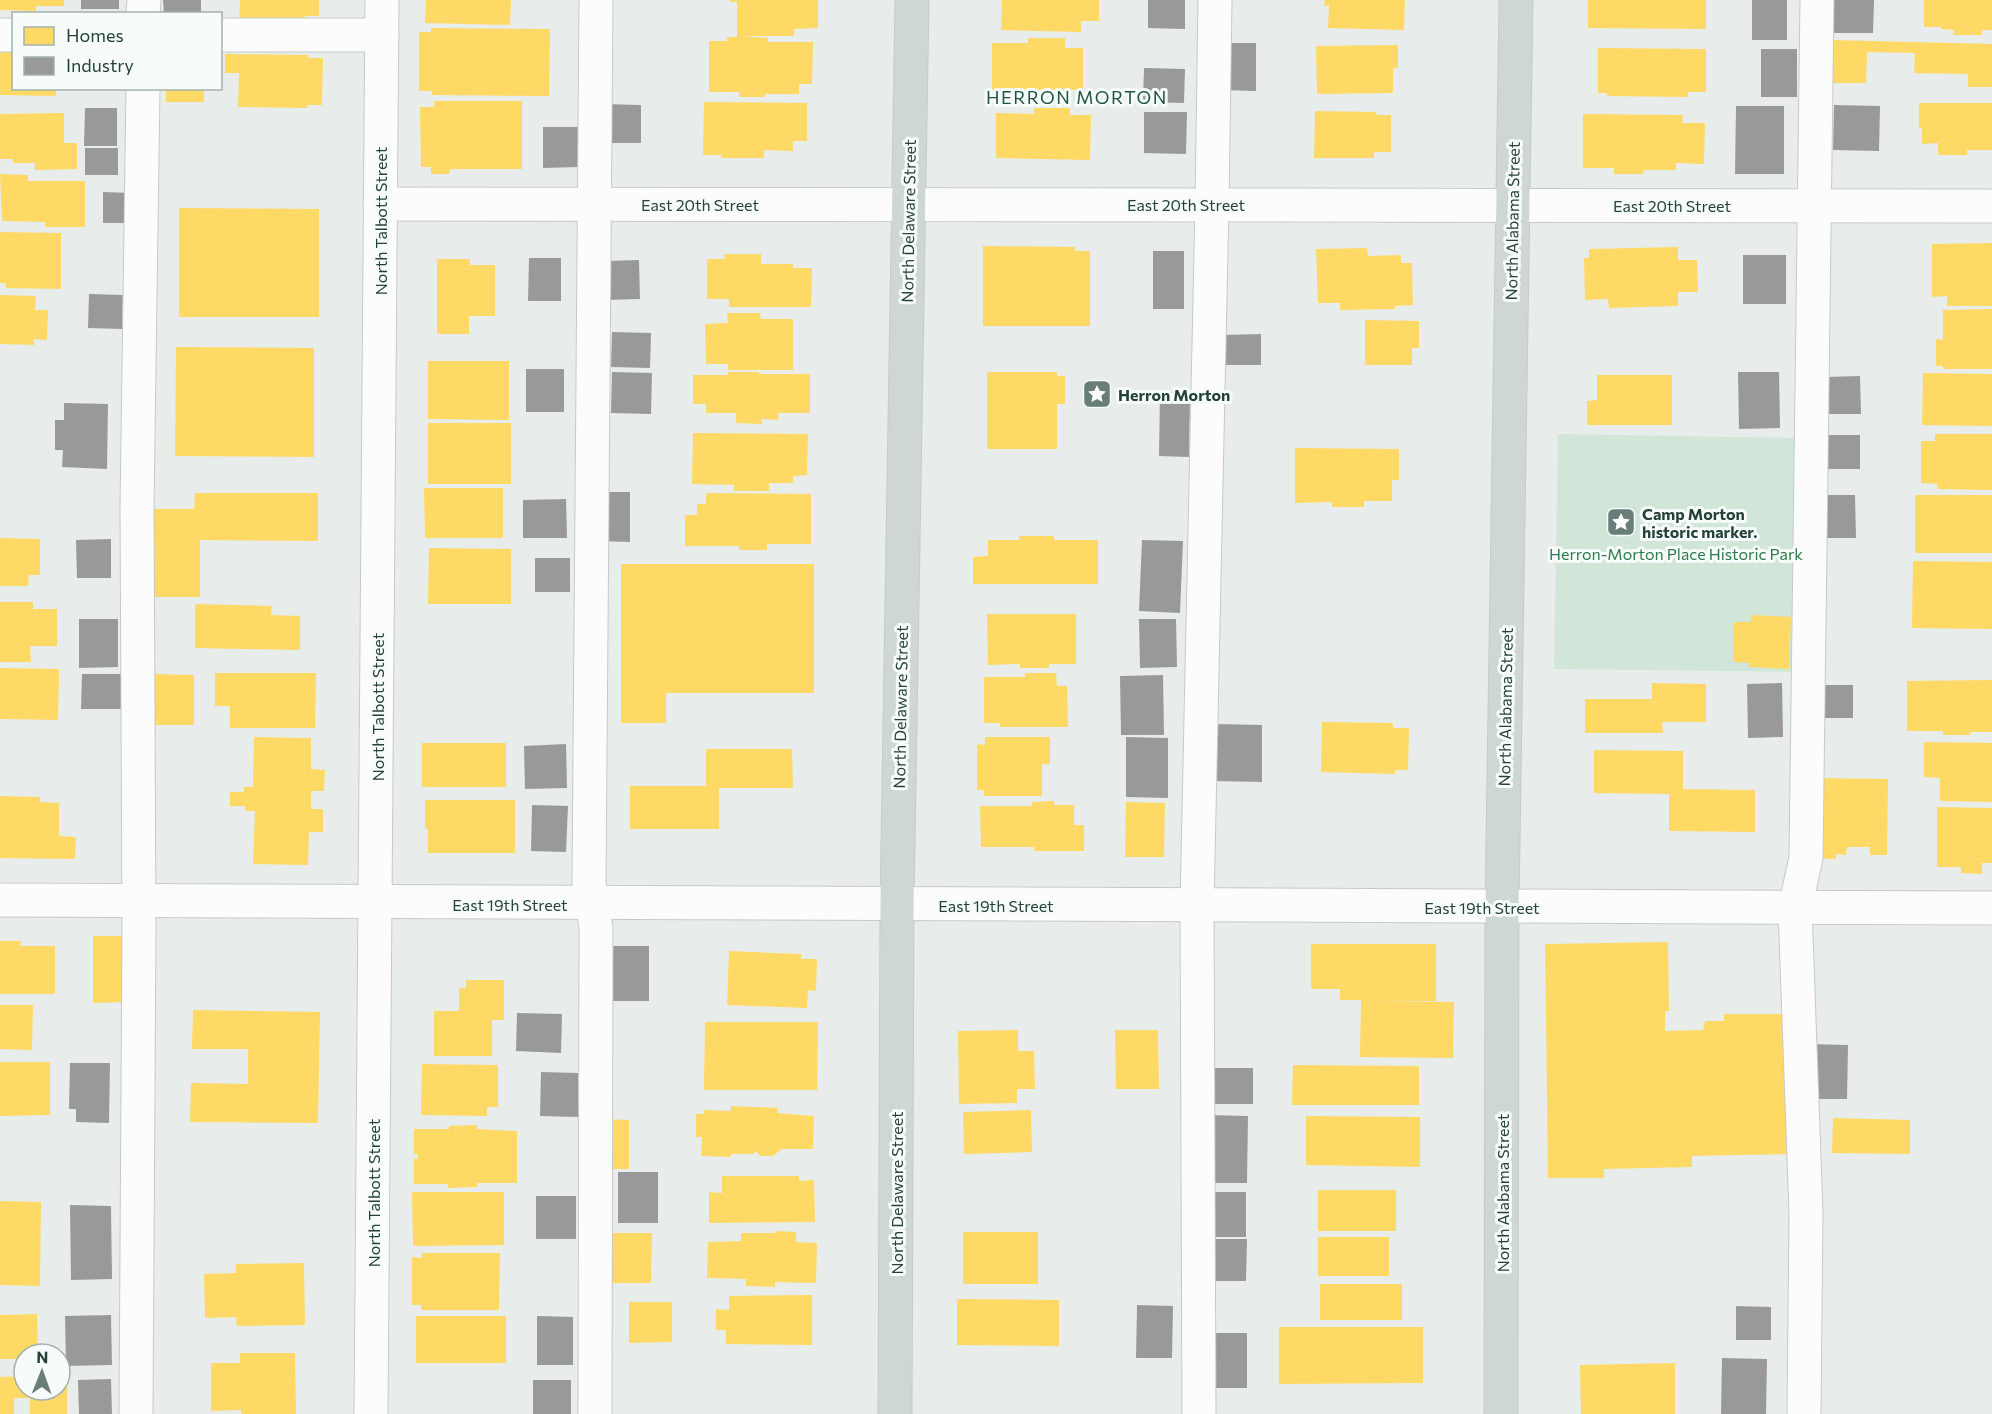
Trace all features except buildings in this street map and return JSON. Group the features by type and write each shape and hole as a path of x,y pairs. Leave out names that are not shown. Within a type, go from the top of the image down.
{"main road":[{"name":"North Delaware Street","path":"896,1414 897,904 912,0"},
{"name":"North Alabama Street","path":"1501,1414 1502,908 1516,0"}],"street":[{"name":"North Talbott Street","path":"371,1414 382,0"},
{"path":"595,1414 596,928 589,870 596,0"},
{"path":"1199,1414 1197,906 1215,0"},
{"path":"1804,1414 1806,1213 1795,908 1806,858 1816,0"},
{"path":"222,35 382,35"},
{"path":"135,1414 139,901 137,507 143,90"},
{"name":"East 20th Street","path":"380,204 1992,206"},
{"name":"East 19th Street","path":"0,900 1502,908 1992,908"}],"green space":[{"name":"Herron-Morton Place Historic Park","path":"1558,434 1797,438 1795,672 1554,669"}],"place":[{"name":"Herron Morton","path":"1097,394"},
{"name":"Camp Morton historic marker.","path":"1621,522"}],"district":[{"name":"HERRON MORTON","path":"1077,97"}]}
